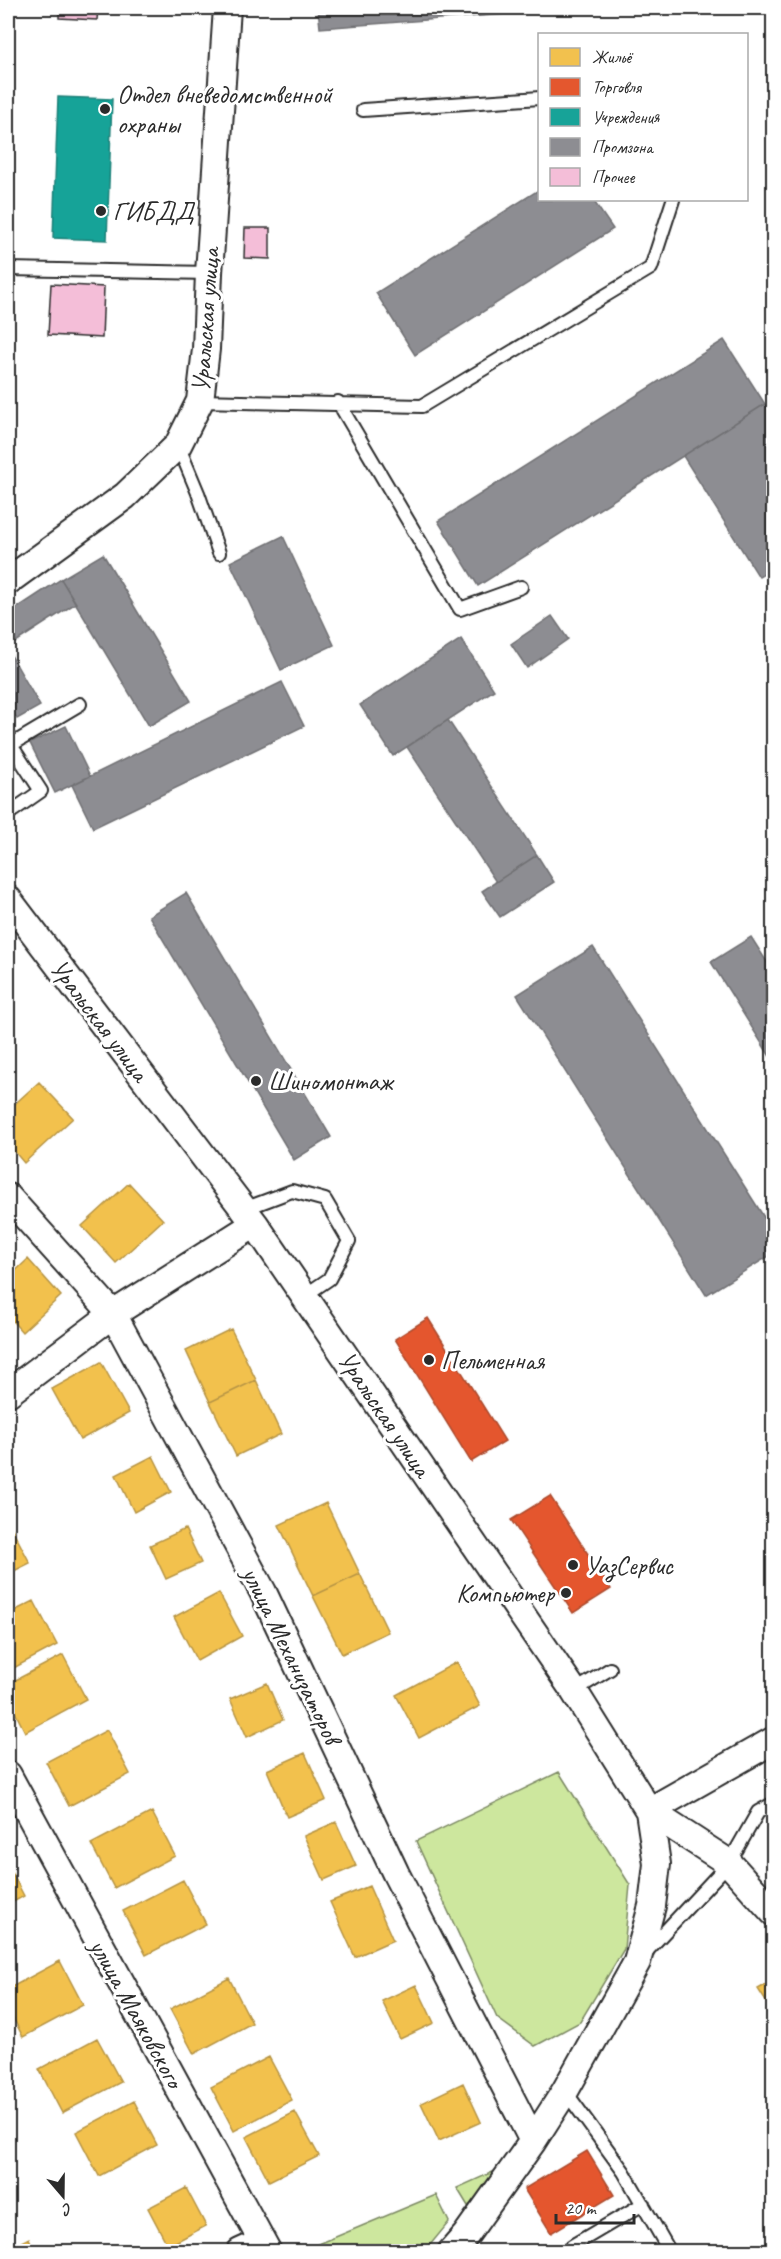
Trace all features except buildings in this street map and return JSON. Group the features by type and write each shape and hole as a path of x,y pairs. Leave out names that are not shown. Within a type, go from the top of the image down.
{"street":[{"name":"Уральская улица","path":"8,581 125,496 178,445 200,402 206,349 208,273 227,8"},
{"name":"Уральская улица","path":"8,899 249,1217 574,1691 649,1811 729,1863 774,1912"},
{"name":"улица Механизаторов","path":"8,1197 113,1314 262,1592 396,1874 534,2141"},
{"path":"8,1393 113,1314 249,1217"},
{"path":"451,2252 466,2235 534,2141 565,2091 637,1962 652,1905 657,1864 649,1811 774,1740"},
{"name":"улица Маяковского","path":"8,1775 257,2248"}],"lane":[{"path":"363,111 538,98"},
{"path":"200,402 338,402 422,406 651,268 673,201"},
{"path":"8,269 208,273"},
{"path":"338,402 460,609 521,587"},
{"path":"178,445 198,492 219,553"},
{"path":"8,814 41,791 11,745 80,704"},
{"path":"249,1217 292,1191 325,1200 349,1241 329,1280 304,1296"},
{"path":"574,1691 610,1669"},
{"path":"637,1962 729,1863 758,1812 774,1803"},
{"path":"565,2091 624,2172 670,2252"},
{"path":"572,2246 643,2204"}],"green space":[{"path":"559,1772 630,1885 624,1949 580,2022 535,2046 497,2018 416,1841"},
{"path":"497,2170 486,2191 468,2206 457,2188"},
{"path":"436,2195 449,2222 425,2251 302,2251"}],"place":[{"name":"Отдел вневедомственной охраны","path":"105,109"},
{"name":"ГИБДД","path":"101,211"},
{"name":"Шиномонтаж","path":"256,1081"},
{"name":"Пельменная","path":"429,1360"},
{"name":"УазСервис","path":"573,1565"},
{"name":"Компьютер","path":"566,1593"}]}
